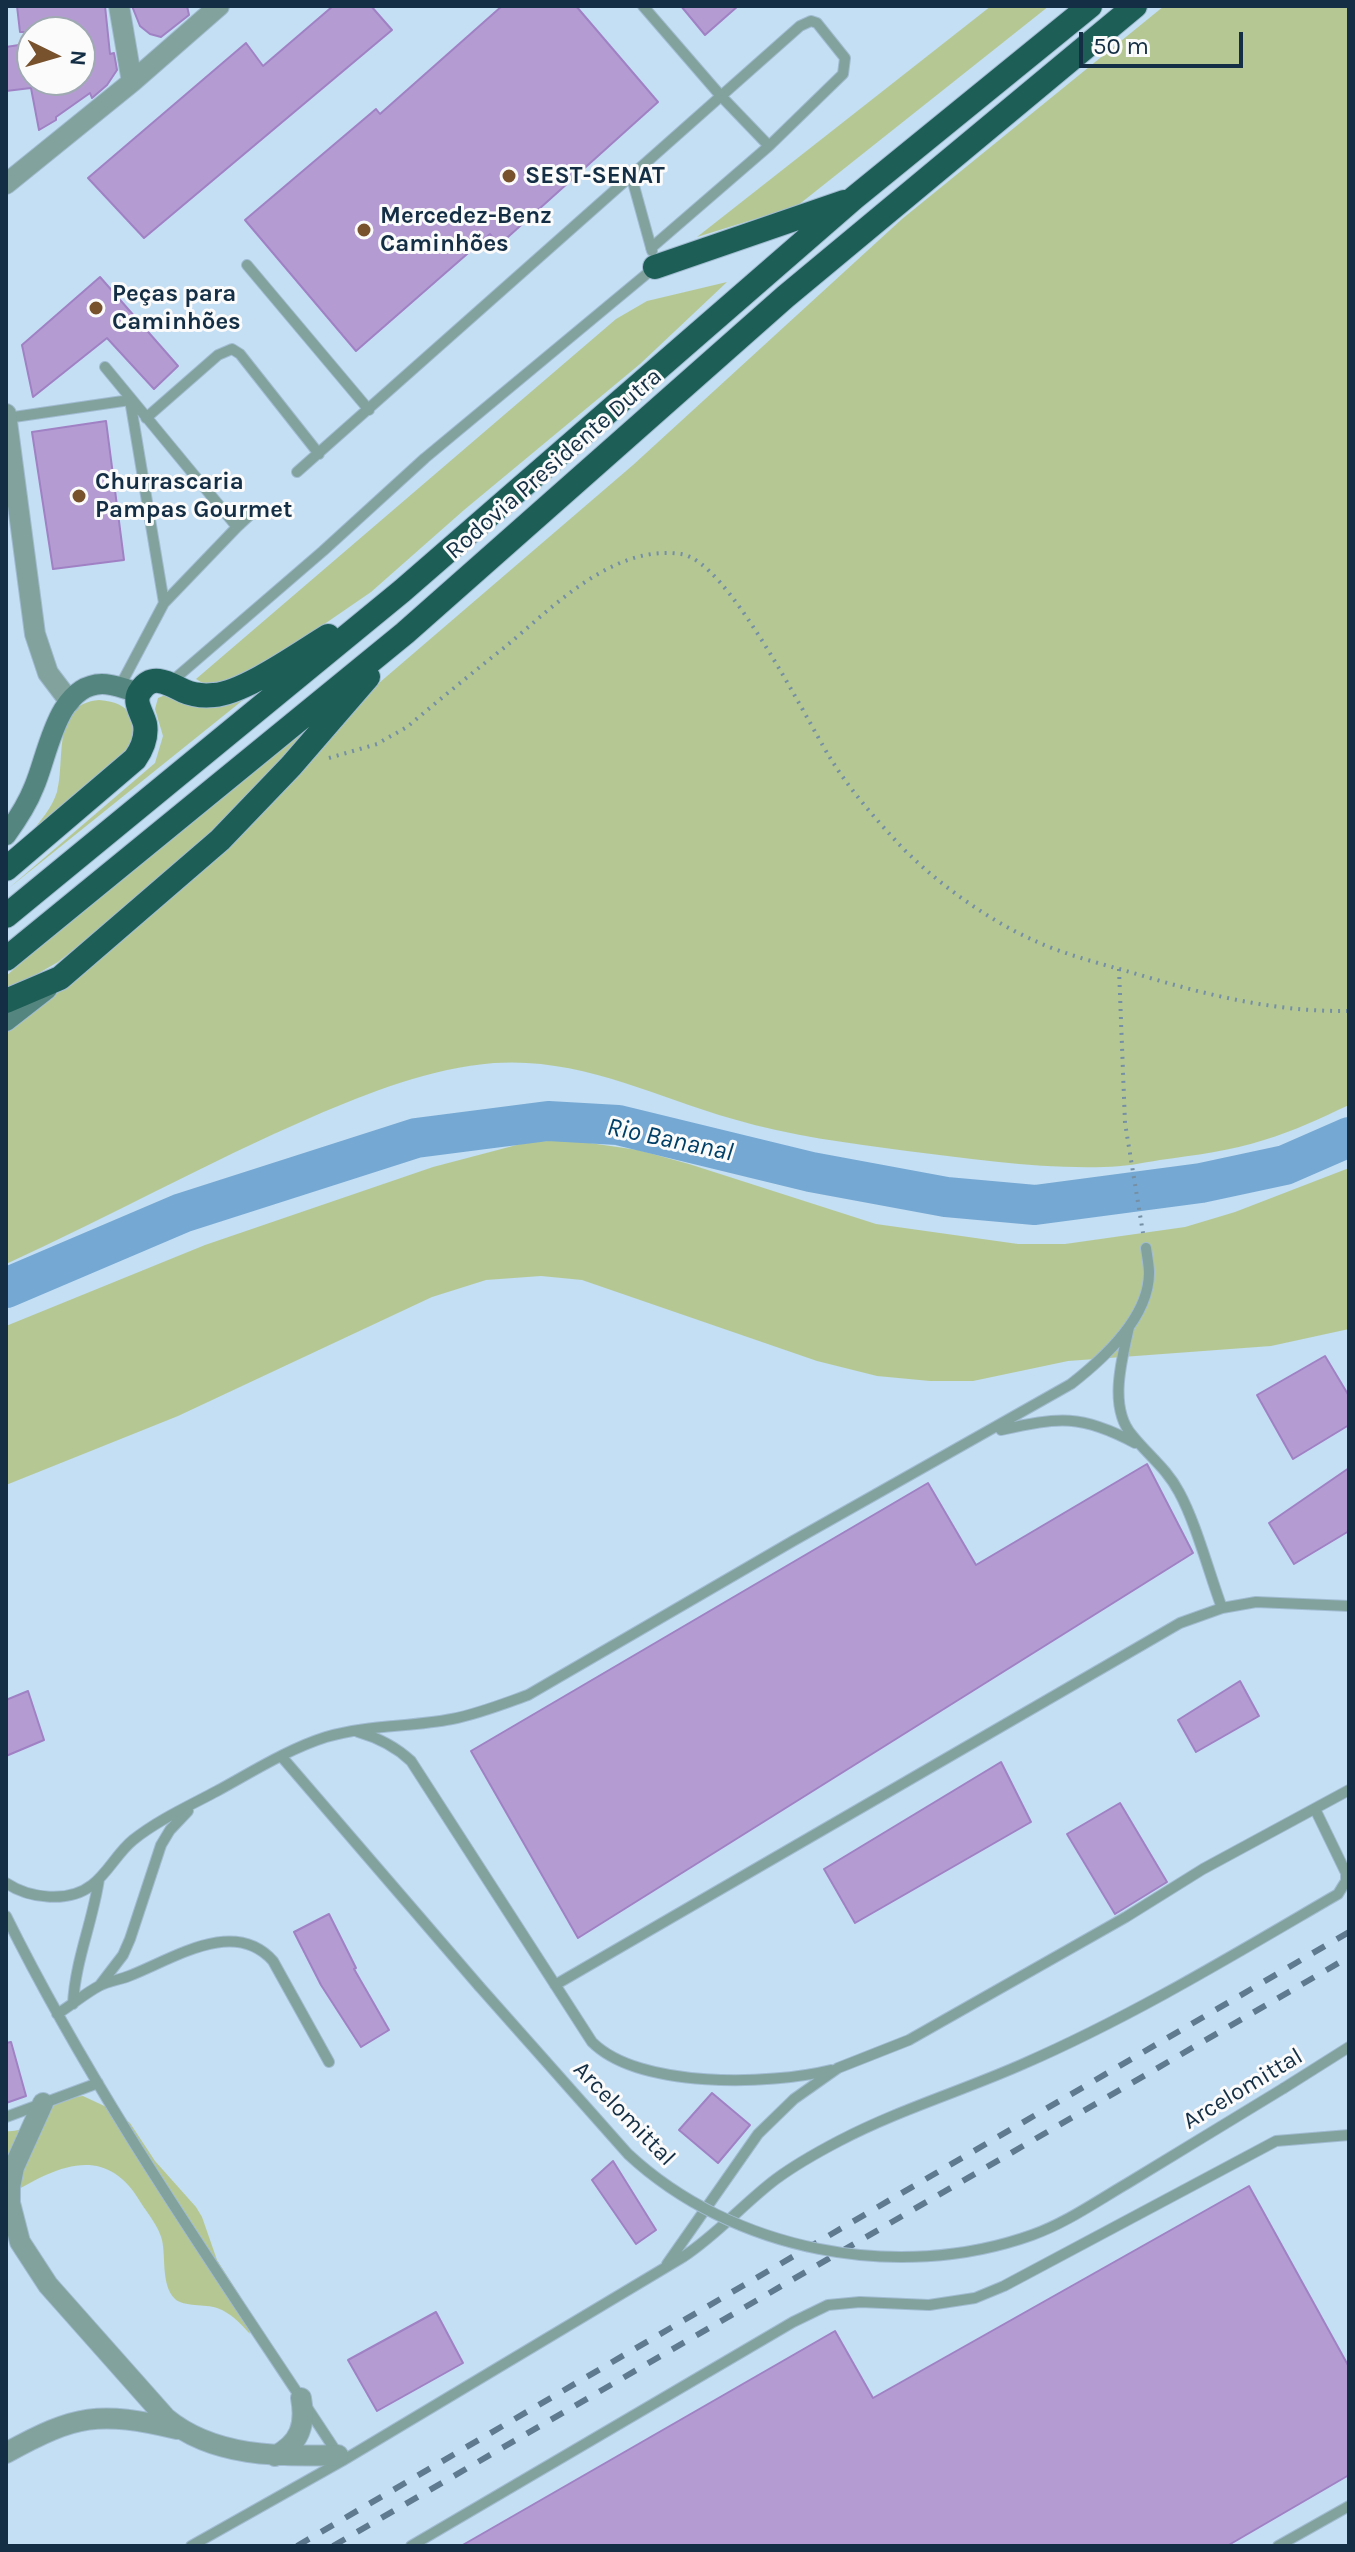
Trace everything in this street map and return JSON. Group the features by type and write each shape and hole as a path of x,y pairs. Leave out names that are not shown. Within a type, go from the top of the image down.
{"highway":[{"name":"Rodovia Presidente Dutra","path":"6,916 402,591 854,198 1090,6"},
{"name":"Rodovia Presidente Dutra","path":"6,959 405,633 785,297 1135,6"},
{"path":"653,258 854,198"},
{"path":"6,869 135,759 142,747 145,730 129,690 150,682 171,682 182,690 203,696 234,690 402,591"},
{"path":"6,1001 60,978 220,840 291,766 405,633"}],"main road":[{"path":"6,835 35,787 60,713 81,693 100,684 129,690"},
{"path":"6,1021 60,978"}],"street":[{"path":"119,6 132,82"},
{"path":"6,184 132,82 219,6"},
{"path":"6,416 35,634 48,673 70,702"},
{"path":"43,2103 14,2167 10,2187 13,2245 166,2418 181,2430"},
{"path":"275,2456 292,2445 300,2435 303,2422 301,2398"},
{"path":"6,2453 53,2429 98,2417 181,2430 224,2447 275,2456 340,2458"}],"lane":[{"path":"643,6 769,146"},
{"path":"171,682 653,258 843,74 845,58 819,26 811,21 804,23 297,472"},
{"path":"631,175 653,258"},
{"path":"247,265 369,410"},
{"path":"146,418 218,355 232,349 240,354 319,454"},
{"path":"105,367 237,527"},
{"path":"6,416 130,400"},
{"path":"130,400 164,603"},
{"path":"129,690 164,603 252,513"},
{"path":"6,1883 29,1893 63,1896 90,1887 134,1840 281,1756 324,1738 353,1731 451,1719 528,1695 1071,1384 1109,1350 1130,1323 1147,1289 1146,1248"},
{"path":"1130,1323 1118,1391 1121,1412 1129,1432 1164,1467 1181,1495 1222,1608"},
{"path":"987,1433 1035,1423 1077,1420 1099,1426 1145,1449"},
{"path":"555,1985 1180,1623 1222,1608 1256,1602 1349,1606"},
{"path":"353,1731 376,1737 397,1748 411,1761 592,2042 604,2054 626,2064 658,2072 705,2079 761,2081 809,2075 838,2068 909,2040 1126,1917 1203,1869 1349,1790"},
{"name":"Arcelomittal","path":"281,1756 628,2154 652,2176 695,2203 761,2233 803,2245 858,2254 946,2255 993,2247 1035,2234 1079,2212 1349,2047"},
{"path":"57,2014 100,1985 123,1955 161,1845 170,1830 196,1803"},
{"path":"191,2546 663,2269 709,2240 776,2179 838,2141 894,2115 1023,2064 1089,2032 1173,1990 1338,1894 1346,1881 1346,1873 1315,1809"},
{"path":"73,2004 77,1970 94,1915 99,1879"},
{"path":"6,1916 57,2014 98,2083 340,2458"},
{"path":"100,1985 198,1947 226,1941 251,1944 264,1950 273,1961 329,2062"},
{"path":"663,2269 758,2134 794,2099 838,2068"},
{"path":"6,2117 98,2083"},
{"path":"411,2546 793,2322 828,2305 860,2302 929,2305 975,2298 1004,2286 1276,2141 1349,2135"},
{"path":"1278,2546 1349,2506"}],"path":[{"path":"291,766 377,744 407,727 567,594 611,568 662,553 684,554 700,561 726,590 766,647 830,758 897,843 985,913 1033,940 1119,969 1247,1003 1305,1012 1349,1011"},
{"path":"1119,969 1125,1123 1146,1248"}],"green space":[{"path":"991,6 1049,6 797,206 697,237"},
{"path":"1164,6 1349,6 1349,1105 1286,1133 1226,1150 1118,1166 1055,1166 956,1157 798,1134 733,1119 586,1072 526,1063 494,1063 447,1070 401,1082 312,1117 6,1264 6,1032 372,689 633,465 902,219"},
{"path":"727,282 640,364 464,510 371,592 307,636 224,683 204,684 196,679 616,319 647,301"},
{"path":"258,688 9,888 155,763 163,736 155,709 158,698"},
{"path":"342,695 266,782 162,880 58,962 6,992 6,976 100,894"},
{"path":"99,700 119,705 130,714 132,749 30,834 49,809 57,792 67,722 73,711"},
{"path":"569,1140 638,1150 876,1224 1018,1244 1065,1244 1185,1227 1235,1212 1349,1168 1349,1329 1271,1346 1068,1361 973,1381 930,1381 877,1376 817,1361 582,1280 541,1276 486,1280 432,1297 178,1416 6,1485 6,1326 205,1245 433,1167 528,1142"},
{"path":"83,2096 115,2111 130,2123 155,2161 196,2207 217,2260 240,2296 250,2334 222,2310 175,2299 166,2279 158,2230 127,2184 112,2172 95,2166 61,2169 6,2197 6,2131 26,2127 59,2103"}],"building":[{"path":"17,6 105,6 110,54 114,53 117,70 96,95 96,16 18,16"},
{"path":"132,6 187,6 189,15 161,37 150,34 140,26"},
{"path":"333,6 371,6 392,30 144,238 88,178 246,43 263,66"},
{"path":"502,6 576,6 658,102 499,245 490,234 356,351 245,220 376,109 380,114"},
{"path":"681,6 738,6 705,35"},
{"path":"16,45 16,90 6,91 6,47"},
{"path":"33,96 86,96 56,120 39,130"},
{"name":"Peças para Caminhões","path":"100,277 178,366 154,389 107,338 33,397 22,345"},
{"name":"Churrascaria Pampas Gourmet","path":"106,421 124,560 53,569 32,432"},
{"path":"1325,1356 1349,1396 1349,1425 1293,1459 1257,1395"},
{"path":"1147,1464 1193,1553 578,1938 471,1751 928,1483 976,1565"},
{"path":"1349,1468 1349,1531 1294,1564 1269,1523"},
{"path":"1240,1681 1259,1716 1196,1752 1178,1720"},
{"path":"28,1691 44,1740 6,1756 6,1700"},
{"path":"1001,1762 1031,1822 855,1923 824,1869"},
{"path":"1120,1803 1167,1882 1115,1914 1067,1834"},
{"path":"329,1914 354,1969 389,2030 361,2047 321,1985 294,1932"},
{"path":"11,2042 26,2096 6,2103 6,2043"},
{"path":"712,2093 750,2125 718,2163 679,2130"},
{"path":"613,2161 656,2230 636,2244 592,2180"},
{"path":"1249,2186 1349,2367 1349,2475 1227,2546 461,2546 835,2331 873,2398"},
{"path":"436,2312 463,2363 377,2411 348,2360"}],"waterway":[{"name":"Rio Bananal","path":"6,1288 182,1213 416,1138 548,1121 618,1125 811,1172 946,1197 1035,1205 1201,1183 1285,1165 1349,1137"}],"railway":[{"path":"297,2546 1349,1932"},
{"path":"333,2546 1349,1957"}],"place":[{"name":"SEST-SENAT","path":"509,176"},
{"name":"Mercedez-Benz Caminhões","path":"364,230"},
{"name":"Peças para Caminhões","path":"96,308"},
{"name":"Churrascaria Pampas Gourmet","path":"79,496"}]}
